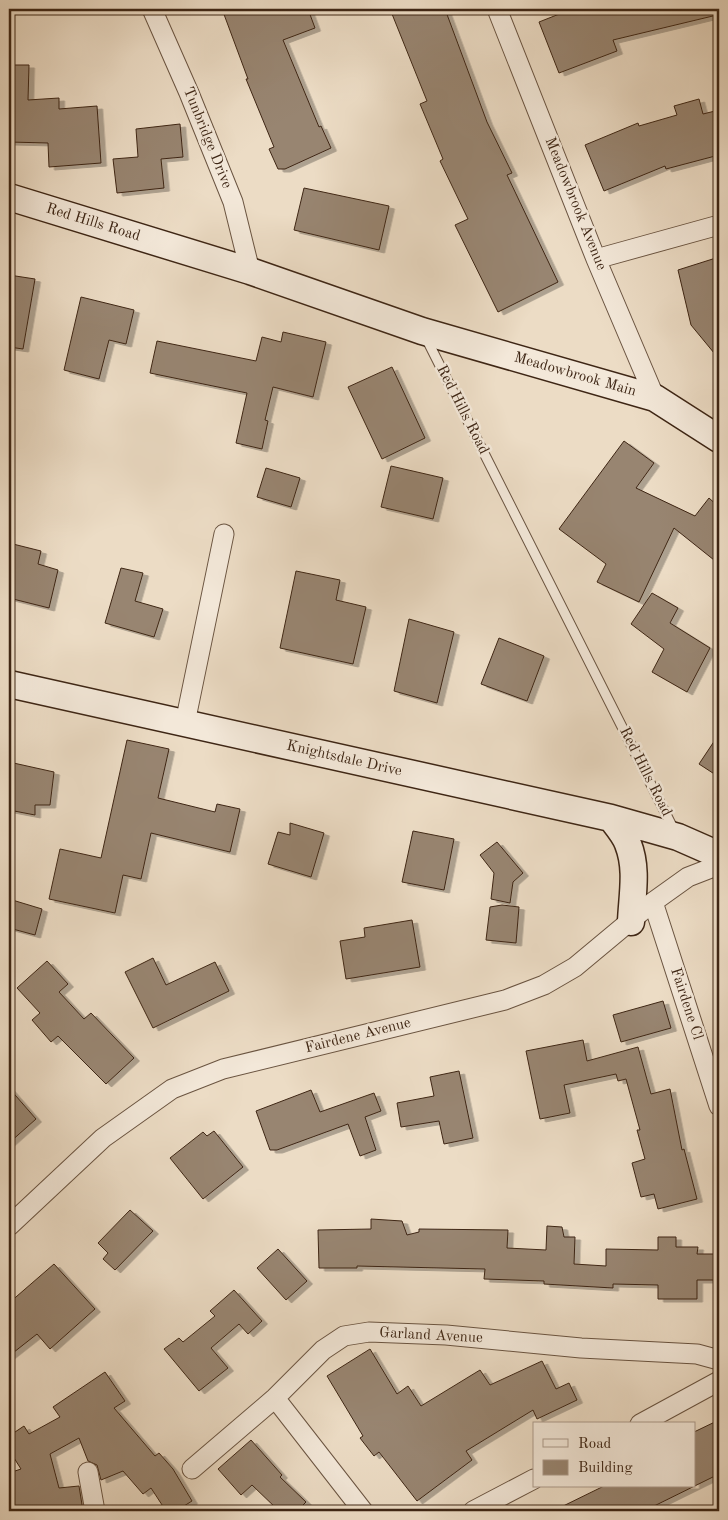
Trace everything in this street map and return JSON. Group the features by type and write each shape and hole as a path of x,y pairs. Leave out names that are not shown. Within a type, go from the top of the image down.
{"main road":[{"name":"Red Hills Road","path":"9,197 250,271 422,331"},
{"name":"Meadowbrook Main","path":"422,331 656,398 719,439"},
{"name":"Knightsdale Drive","path":"9,684 611,818 678,837"},
{"path":"611,818 628,843 632,860 634,884 631,922"},
{"path":"678,837 719,855"}],"street":[{"name":"Tunbridge Drive","path":"152,9 189,93 233,202 250,271"},
{"name":"Meadowbrook Avenue","path":"497,9 596,260 656,398"},
{"path":"596,260 719,225"},
{"path":"184,723 224,534"},
{"name":"Fairdene Avenue","path":"9,1226 103,1138 172,1089 223,1069 505,1000 544,986 575,967 653,902 688,877 719,865"},
{"name":"Fairdene Cl","path":"653,902 719,1106"},
{"name":"Garland Avenue","path":"192,1469 275,1398 323,1350 344,1336 369,1332 446,1335 581,1348 697,1354 719,1360"},
{"path":"644,1422 719,1381"},
{"path":"275,1398 363,1511"},
{"path":"88,1472 95,1511"},
{"path":"473,1511 533,1480"}],"lane":[{"name":"Red Hills Road","path":"422,331 678,837"}],"building":[{"path":"222,9 308,9 315,28 283,40 319,127 321,126 331,148 285,169 278,169 269,149 274,147 246,79 248,79"},
{"path":"390,9 445,9 487,122 512,173 507,175 558,282 498,312 455,225 468,219 440,161 443,159 420,104 427,101"},
{"path":"572,9 716,9 717,15 613,40 617,51 559,73 539,22"},
{"path":"9,65 29,65 28,100 59,98 59,109 97,106 101,163 49,167 48,143 9,142"},
{"path":"699,99 703,114 719,110 719,155 666,169 665,166 604,191 585,145 638,123 639,126 677,115 674,106"},
{"path":"180,124 183,157 161,159 164,188 117,193 113,159 138,157 136,129"},
{"path":"304,188 389,206 379,250 294,230"},
{"path":"719,257 719,359 691,325 678,270"},
{"path":"9,275 35,279 23,349 9,347"},
{"path":"81,297 134,310 126,344 109,340 99,379 64,370"},
{"path":"283,332 326,342 313,397 273,387 265,420 268,421 262,449 236,443 247,393 150,373 157,341 256,361 262,337 281,342"},
{"path":"392,367 425,438 382,459 348,387"},
{"path":"624,441 654,463 636,488 695,516 709,498 719,507 719,564 674,528 639,602 597,582 606,564 559,529"},
{"path":"391,466 443,478 433,519 381,507"},
{"path":"266,468 300,478 291,507 257,497"},
{"path":"9,543 41,551 38,564 58,570 49,608 9,598"},
{"path":"121,568 143,573 135,601 163,609 154,637 105,623"},
{"path":"296,571 340,580 336,600 366,607 353,664 280,648"},
{"path":"652,593 678,608 670,623 710,648 687,692 652,672 664,649 631,624"},
{"path":"409,619 454,632 437,703 394,691"},
{"path":"499,638 544,656 527,701 481,684"},
{"path":"719,734 719,777 699,764"},
{"path":"127,740 169,749 158,798 215,812 217,804 240,809 230,852 151,833 141,879 123,875 115,913 49,899 60,849 101,858"},
{"path":"9,762 54,772 50,805 35,805 35,815 9,810"},
{"path":"290,823 324,833 311,877 268,864 278,832 290,835"},
{"path":"413,831 454,839 444,890 402,882"},
{"path":"497,842 523,873 513,882 510,903 491,899 494,873 480,855"},
{"path":"9,899 42,909 35,935 9,928"},
{"path":"502,905 519,907 516,943 486,940 490,907"},
{"path":"412,920 420,967 346,979 340,941 365,937 364,928"},
{"path":"153,958 166,985 215,962 229,991 153,1028 125,972"},
{"path":"47,961 68,984 59,992 84,1019 91,1013 134,1058 106,1084 58,1036 51,1042 32,1020 40,1013 17,988"},
{"path":"663,1001 671,1028 621,1042 613,1015"},
{"path":"583,1040 587,1061 638,1047 651,1094 670,1089 682,1150 684,1149 697,1199 658,1209 654,1194 641,1197 632,1163 645,1159 637,1130 640,1130 626,1079 618,1081 616,1074 564,1085 570,1113 540,1119 526,1051"},
{"path":"459,1071 473,1138 444,1144 439,1121 401,1127 397,1103 434,1096 430,1077"},
{"path":"9,1088 36,1119 9,1143"},
{"path":"311,1090 320,1112 374,1093 381,1111 365,1117 376,1150 360,1156 348,1124 277,1150 270,1150 256,1111"},
{"path":"214,1131 243,1167 203,1199 170,1158 203,1132 207,1136"},
{"path":"130,1210 153,1231 115,1270 103,1259 108,1253 98,1243"},
{"path":"371,1219 402,1221 407,1235 419,1232 419,1229 508,1230 507,1248 546,1250 547,1226 562,1227 564,1237 575,1237 574,1264 606,1266 606,1249 658,1250 658,1237 676,1237 676,1247 698,1247 697,1254 719,1254 719,1280 697,1280 697,1299 658,1299 658,1285 613,1284 613,1288 544,1284 544,1281 484,1279 485,1269 357,1266 357,1268 319,1268 318,1230 371,1229"},
{"path":"278,1249 307,1281 286,1300 257,1268"},
{"path":"54,1264 95,1309 50,1349 37,1334 9,1356 9,1303"},
{"path":"234,1290 262,1321 248,1334 239,1324 211,1348 228,1368 199,1391 164,1349 179,1338 183,1342 215,1316 210,1311"},
{"path":"370,1349 397,1394 408,1386 421,1406 480,1370 490,1385 542,1361 556,1389 569,1383 577,1400 537,1419 533,1410 466,1451 472,1460 417,1501 379,1452 374,1456 360,1438 363,1436 327,1376"},
{"path":"105,1372 125,1401 114,1408 155,1456 159,1453 173,1469 192,1501 176,1511 166,1511 151,1488 143,1494 123,1471 101,1480 97,1465 88,1461 79,1438 50,1454 59,1488 79,1486 83,1511 9,1511 9,1473 21,1469 9,1450 9,1436 24,1426 29,1434 60,1417 53,1407"},
{"path":"719,1420 719,1474 696,1485 696,1431"},
{"path":"251,1440 282,1475 280,1477 306,1502 297,1511 279,1511 252,1485 241,1495 218,1469"},
{"path":"600,1488 691,1488 644,1511 553,1511"}]}
